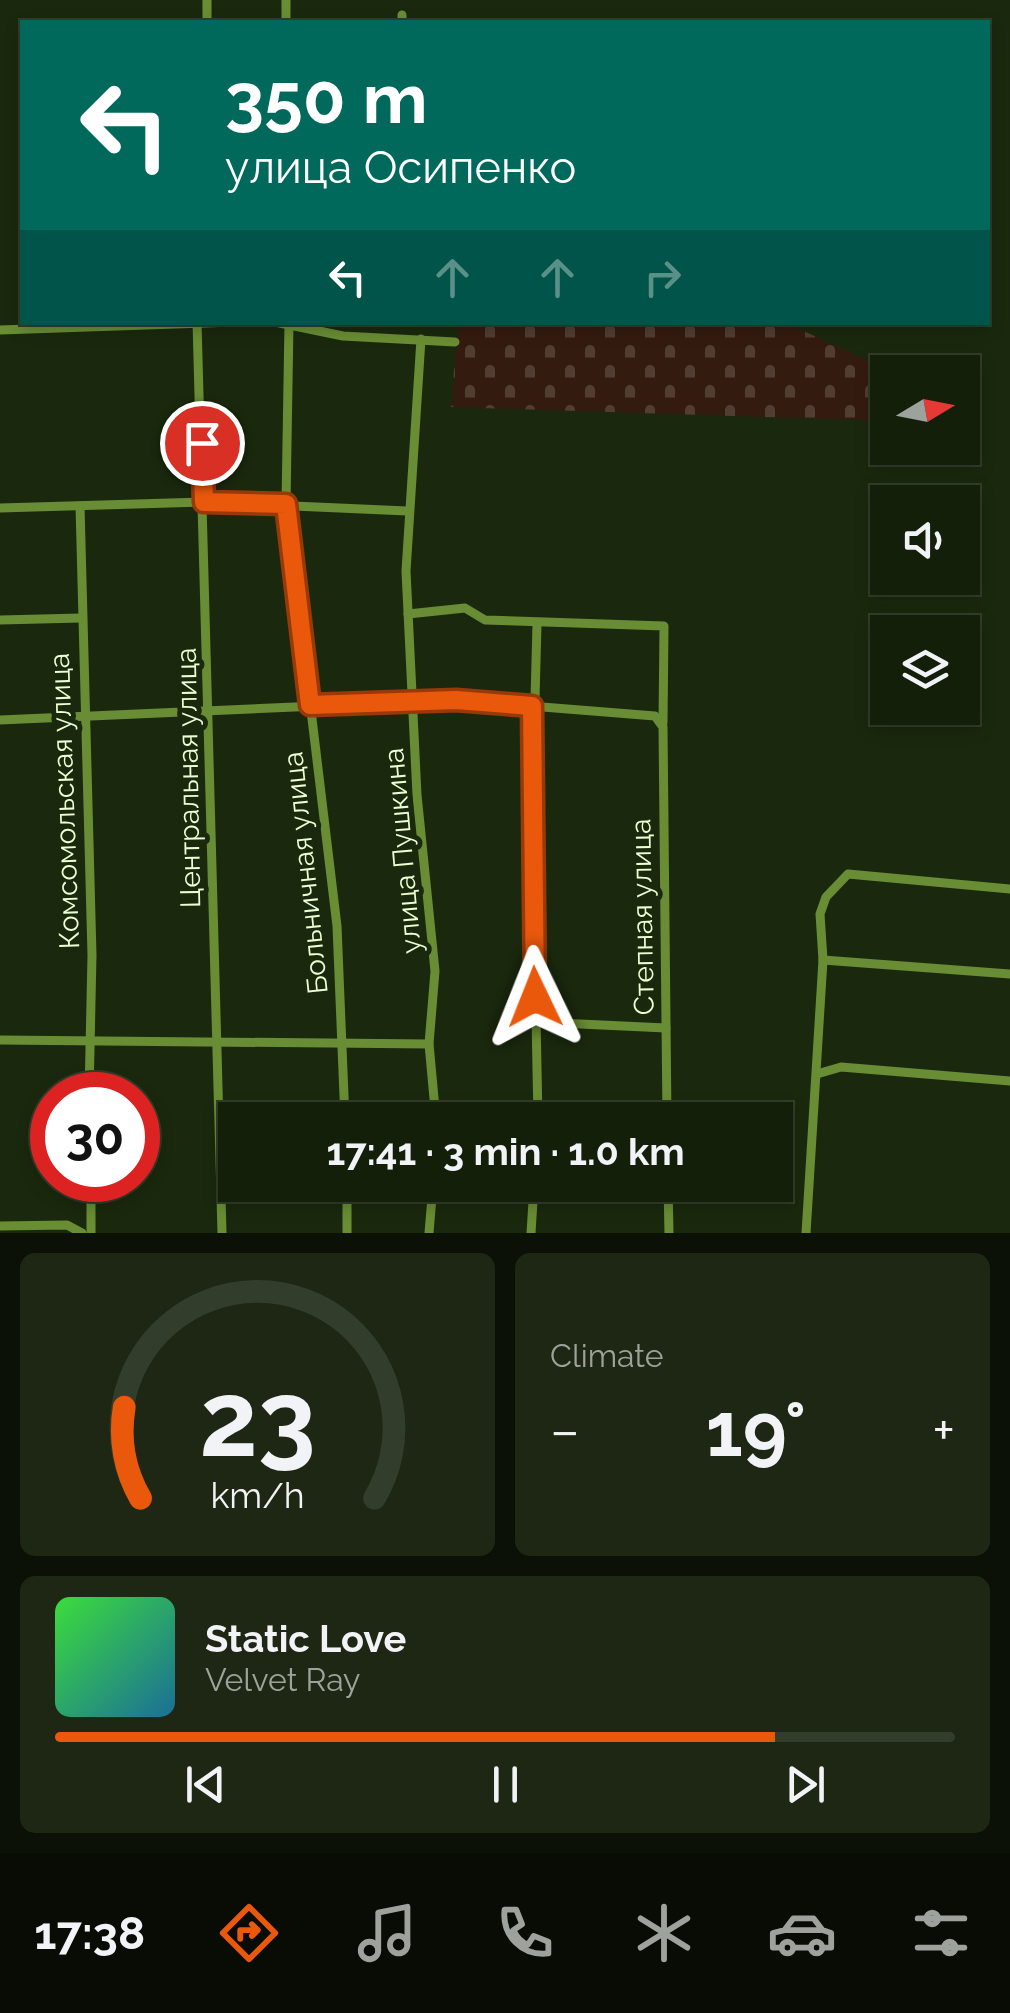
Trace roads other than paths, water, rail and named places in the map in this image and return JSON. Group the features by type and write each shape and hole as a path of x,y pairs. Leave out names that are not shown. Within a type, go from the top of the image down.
{"street":[{"path":"0,330 164,325"},
{"name":"Центральная улица","path":"197,325 222,1233"},
{"name":"Больничная улица","path":"288,325 286,504 337,926 345,1102"},
{"path":"296,325 343,336 455,342"},
{"path":"343,325 343,336"},
{"name":"улица Пушкина","path":"421,339 408,511 408,614 417,795 435,971 429,1044 434,1102"},
{"path":"0,508 204,502 408,511"},
{"name":"Комсомольская улица","path":"80,506 92,955 90,1072"},
{"path":"408,614 465,608 485,620 537,624 532,706 538,1102"},
{"path":"0,620 81,618"},
{"name":"Степная улица","path":"537,624 664,626 667,1102"},
{"path":"0,720 414,701 655,716 663,727"},
{"path":"806,1233 823,960 820,914 826,898 848,874 1010,890"},
{"path":"823,960 1010,974"},
{"path":"536,1022 666,1028"},
{"path":"0,1040 429,1044"},
{"path":"817,1074 841,1067 1010,1081"},
{"path":"90,1202 91,1233"},
{"path":"346,1202 347,1233"},
{"path":"429,1233 432,1202"},
{"path":"531,1233 533,1202"},
{"path":"668,1202 669,1233"},
{"path":"0,1226 67,1225 82,1233"}]}
